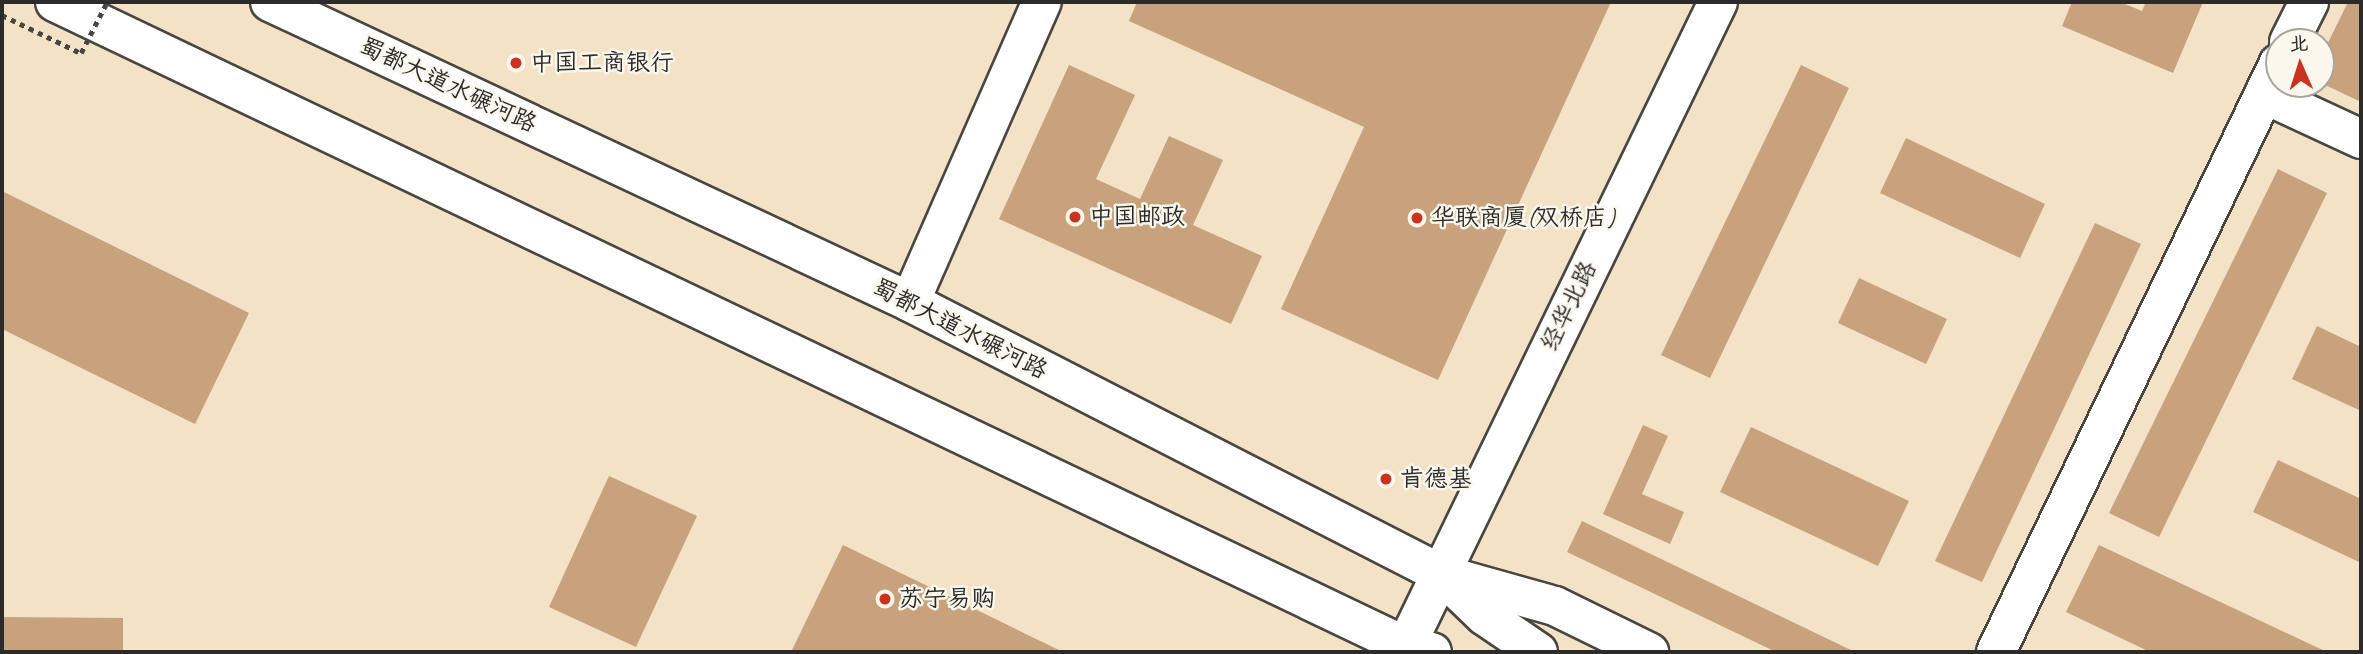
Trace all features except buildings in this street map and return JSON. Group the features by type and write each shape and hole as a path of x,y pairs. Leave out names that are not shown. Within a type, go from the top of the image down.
{"main road":[{"path":"55,2 1415,650"},
{"name":"蜀都大道水碾河路","path":"270,2 910,302 1441,574 1555,606 1649,652"},
{"path":"910,302 1042,2"},
{"name":"经华北路","path":"1415,650 1441,574 1718,2"},
{"path":"2296,28 2309,2"},
{"path":"1996,652 2265,94"},
{"path":"2300,98 2361,139"},
{"path":"1441,574 1485,616 1538,652"}],"path":[{"path":"2,15 81,53 107,2"}],"place":[{"name":"中国工商银行","path":"516,63"},
{"name":"中国邮政","path":"1075,217"},
{"name":"华联商厦(双桥店)","path":"1417,218"},
{"name":"肯德基","path":"1386,479"},
{"name":"苏宁易购","path":"885,599"}]}
